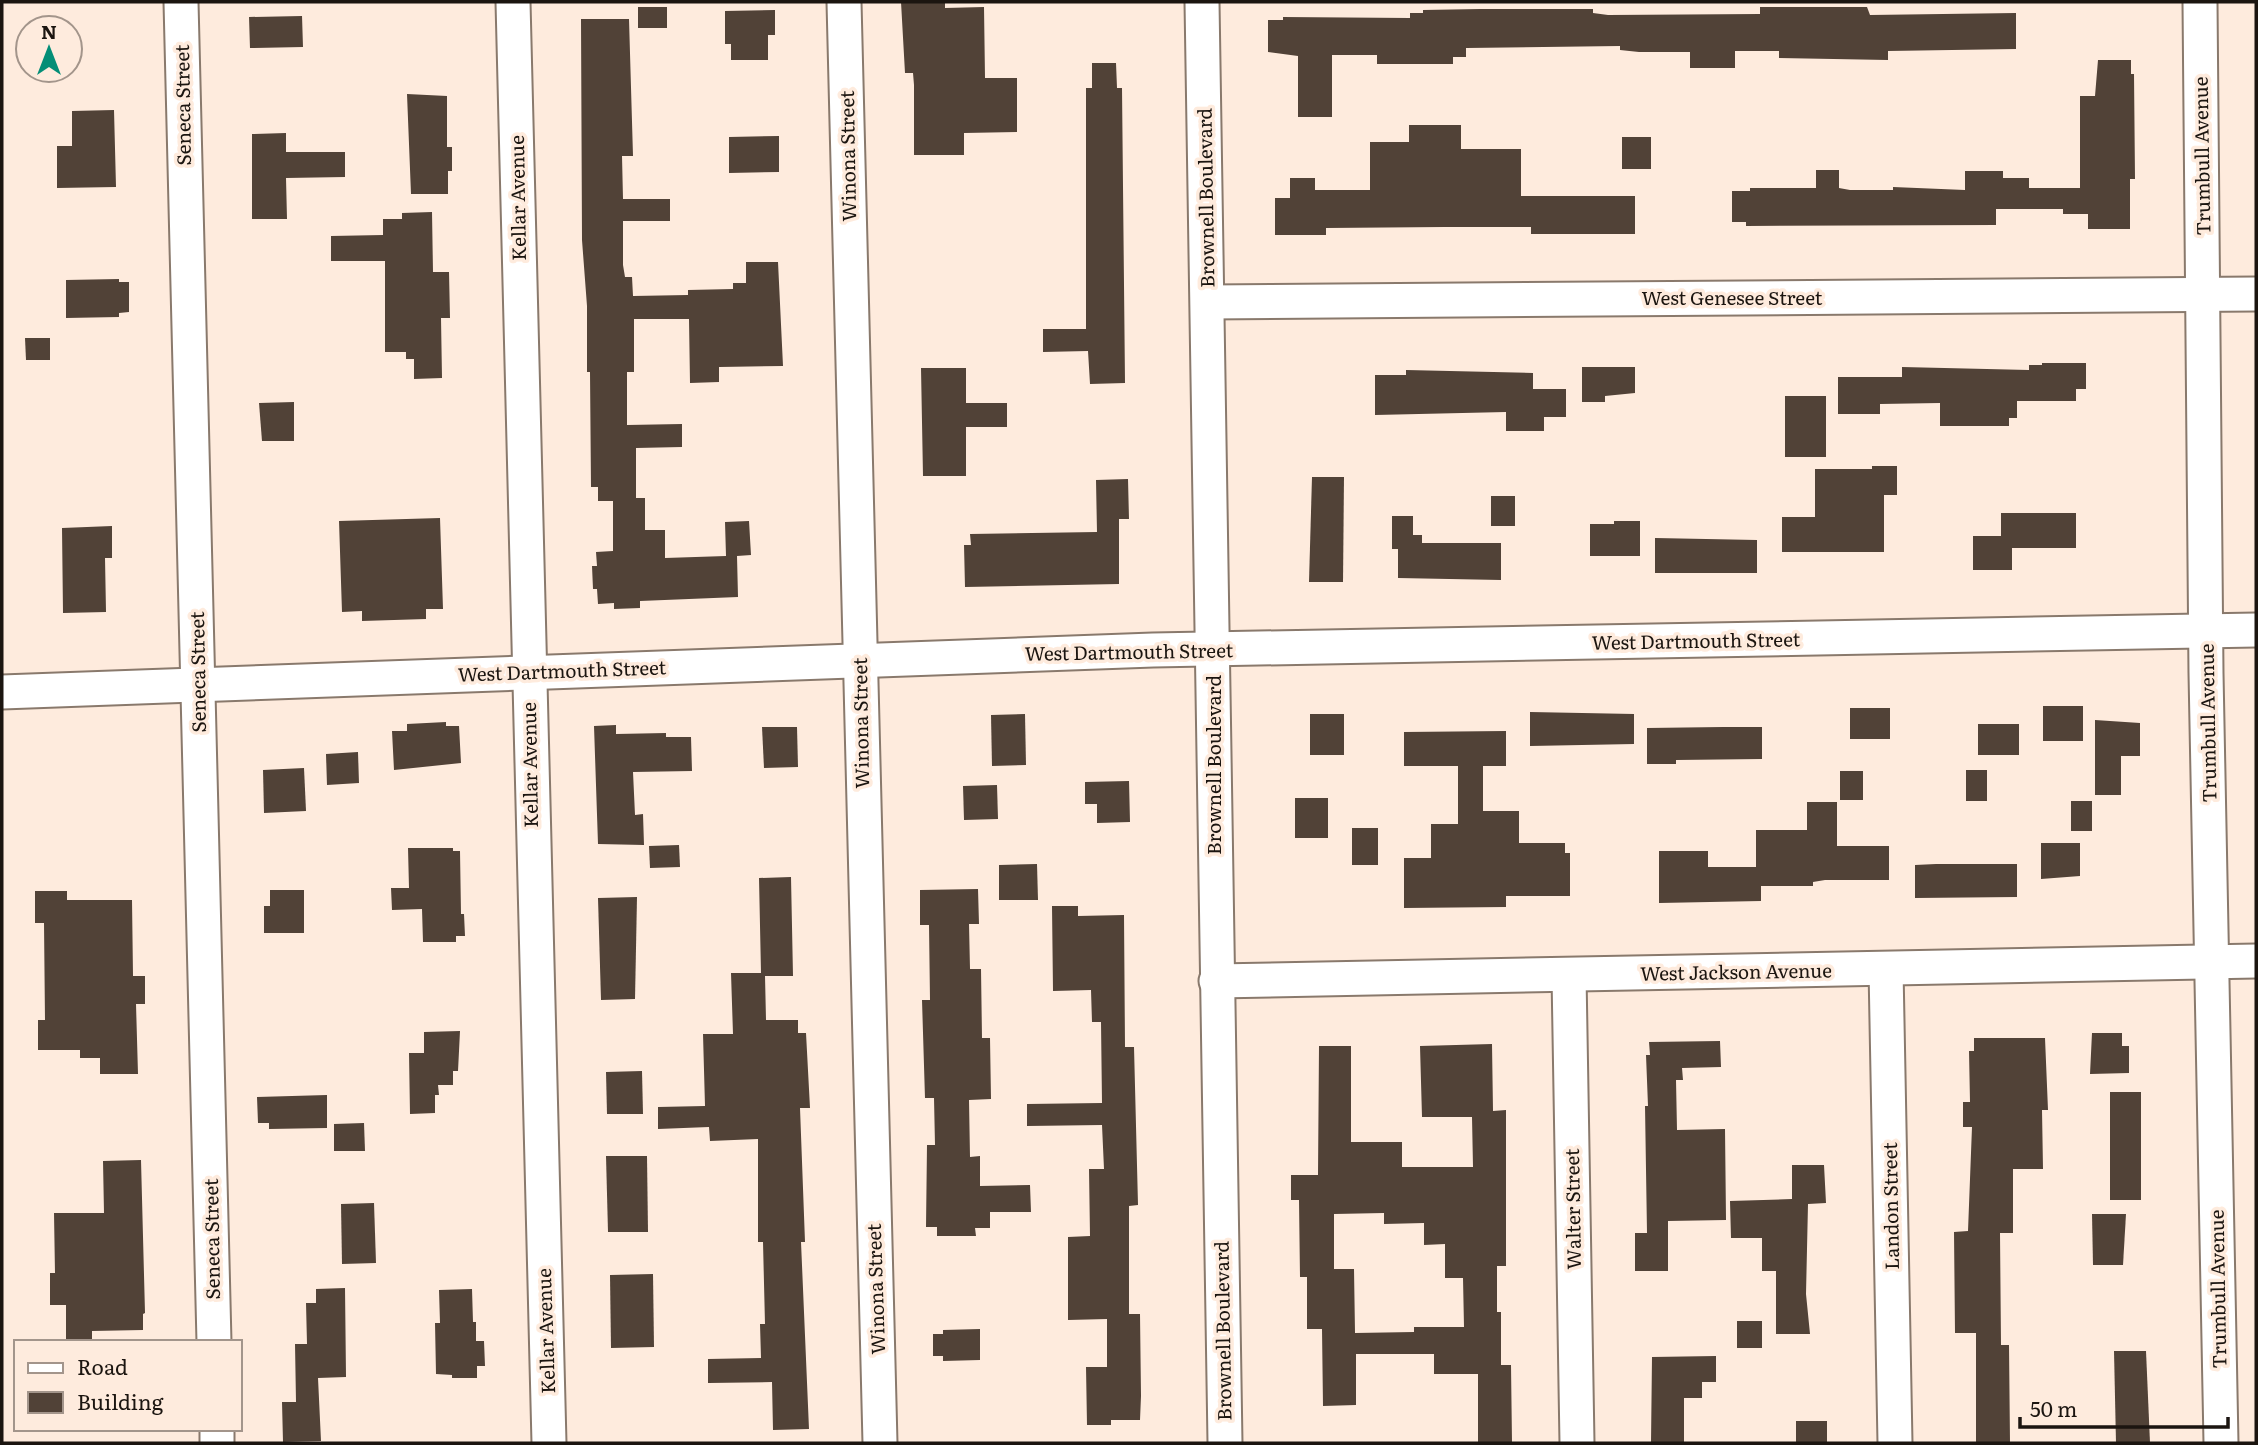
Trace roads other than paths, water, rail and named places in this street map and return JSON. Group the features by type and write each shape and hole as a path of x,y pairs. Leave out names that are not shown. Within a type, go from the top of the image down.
{"street":[{"name":"Seneca Street","path":"181,2 214,1340"},
{"name":"Kellar Avenue","path":"513,2 549,1443"},
{"name":"Winona Street","path":"844,2 880,1443"},
{"name":"Brownell Boulevard","path":"1202,2 1225,1443"},
{"name":"Trumbull Avenue","path":"2200,2 2206,632 2221,1443"},
{"name":"West Genesee Street","path":"1208,302 2256,294"},
{"name":"West Dartmouth Street","path":"2,692 1213,649 2256,630"},
{"name":"West Jackson Avenue","path":"1216,981 2256,961"},
{"name":"Landon Street","path":"1886,969 1895,1443"},
{"name":"Walter Street","path":"1569,975 1577,1443"}]}
